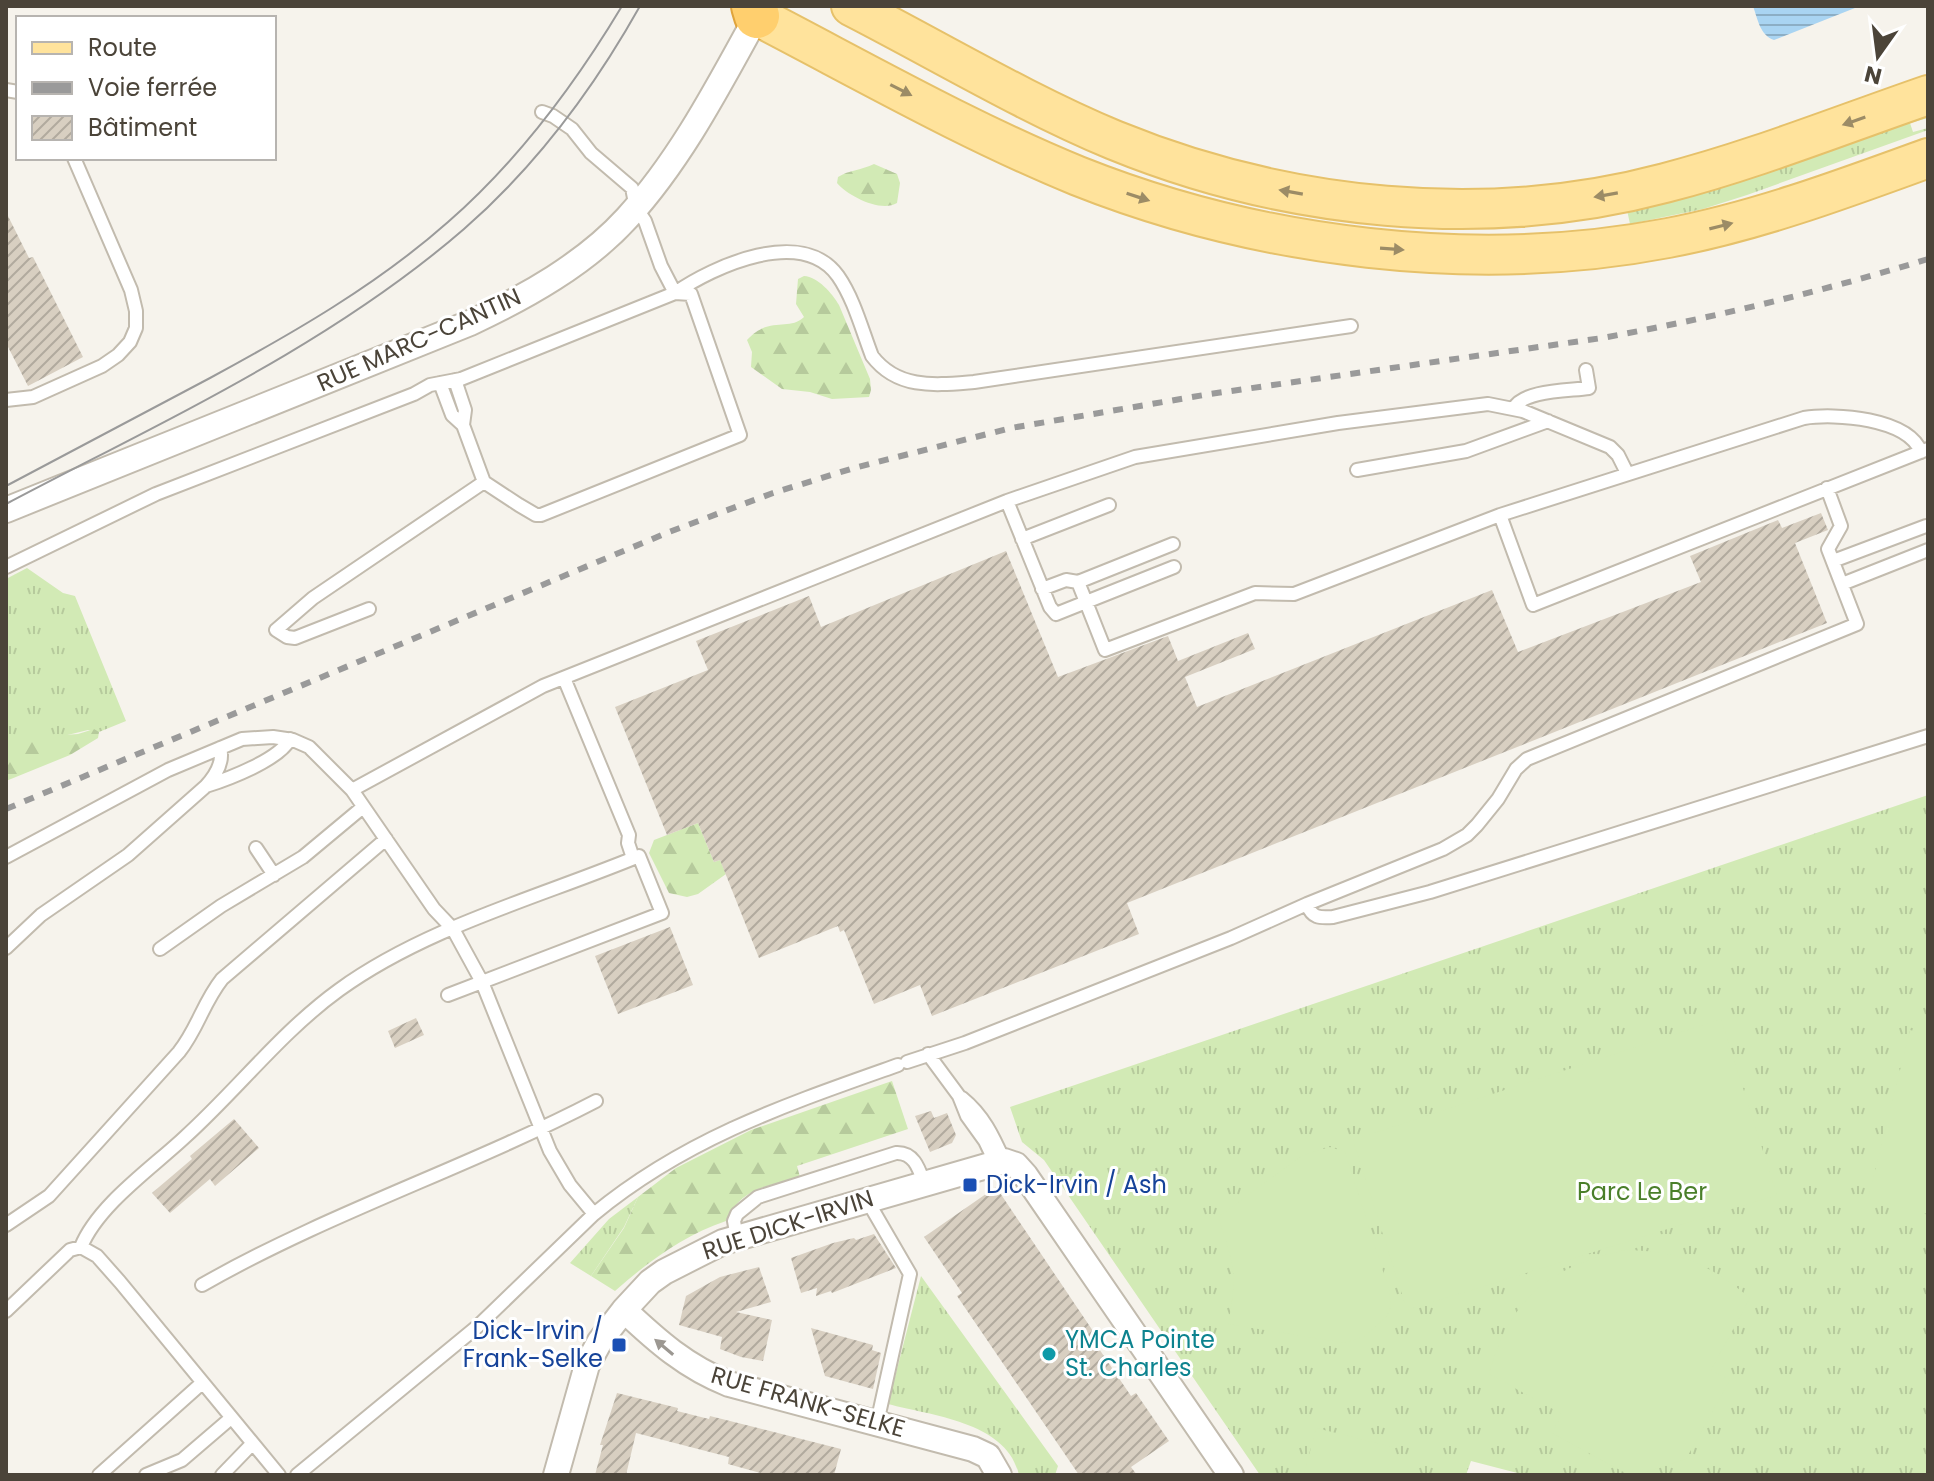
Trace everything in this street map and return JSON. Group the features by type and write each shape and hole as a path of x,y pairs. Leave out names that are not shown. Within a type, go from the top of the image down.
{"main road":[{"path":"851,6 1074,122 1179,164 1275,189 1392,205 1479,208 1560,202 1663,184 1928,95"},
{"path":"766,8 949,86 1074,122"},
{"path":"766,8 982,132 1107,187 1223,222 1356,246 1484,253 1569,250 1636,243 1741,221 1928,158"}],"street":[{"name":"RUE MARC-CANTIN","path":"6,510 490,313 562,272 614,231 636,208 674,158 766,8"},
{"name":"RUE DICK-IRVIN","path":"556,1475 587,1365 600,1341 624,1310 664,1272 696,1254 737,1238 1000,1162"},
{"path":"1000,1162 1016,1165 1025,1175 1231,1475"},
{"name":"RUE FRANK-SELKE","path":"624,1310 668,1351 705,1374 729,1384 982,1452 993,1461 999,1475"}],"lane":[{"path":"542,112 572,129 591,153 632,188 636,208 645,221 661,266 675,293"},
{"path":"6,400 33,397 102,366 130,342 136,328 131,290 75,160"},
{"path":"6,567 156,494 440,383 455,380 675,293 696,279 770,253 789,252 816,259 829,267 839,278 872,356 879,365 888,374 930,386 1351,326"},
{"path":"440,383 452,415 463,425 484,482 538,515 740,435 691,294 675,293"},
{"path":"1514,408 1519,400 1529,396 1589,388 1586,370"},
{"path":"455,380 465,410 463,425"},
{"path":"352,790 527,694 564,678 1007,501 1109,464 1159,451 1488,404 1514,408 1615,451 1627,473"},
{"path":"1078,582 1105,650 1255,593 1294,594 1500,515 1817,416 1861,419 1897,429 1913,438 1924,450 1533,605 1500,515"},
{"path":"1357,470 1466,451 1548,421"},
{"path":"369,609 295,638 276,630 313,598 484,482"},
{"path":"297,1475 478,1326 594,1214 648,1174 714,1135 793,1102 965,1043 1231,938 1457,841 1489,811 1516,769 1527,759 1857,624 1828,549 1841,526 1827,488"},
{"path":"1007,501 1042,589 1056,614 1174,567"},
{"path":"1022,539 1109,505"},
{"path":"1833,561 1926,526"},
{"path":"1042,589 1066,580 1078,582 1173,544"},
{"path":"1842,584 1928,550"},
{"path":"298,611 314,630"},
{"path":"564,678 629,835 633,858"},
{"path":"1307,904 1317,917 1333,917 1430,892 1928,736"},
{"path":"6,857 168,770 220,748 251,737 290,739 309,747 352,790 434,909 453,929 482,982 560,1170 594,1214"},
{"path":"206,786 228,779 279,752 290,739"},
{"path":"6,948 41,915 128,855 206,786 221,760 220,748"},
{"path":"160,949 221,906 313,851 363,807"},
{"path":"6,1225 49,1196 179,1052 197,1027 208,999 222,979 386,839"},
{"path":"256,848 274,875"},
{"path":"81,1247 92,1224 188,1135 305,1018 336,992 414,944 639,856 662,913 448,995"},
{"path":"928,1054 959,1096 977,1110 985,1122 1000,1162"},
{"path":"202,1285 274,1245 541,1130 596,1101"},
{"path":"737,1238 734,1221 737,1214 758,1197 896,1153 912,1158 924,1183"},
{"path":"867,1200 910,1274 877,1423"},
{"path":"6,1311 70,1250 81,1247 101,1260 279,1475"},
{"path":"99,1475 202,1383"},
{"path":"146,1475 192,1454 231,1418"},
{"path":"222,1475 252,1444"}],"green space":[{"path":"1928,115 1928,118 1910,123 1913,132 1928,130 1703,209 1630,224 1627,210 1671,201"},
{"path":"874,164 897,174 900,183 897,203 882,206 865,202 837,183 838,177"},
{"path":"804,276 824,286 839,305 870,379 869,397 832,399 810,392 782,389 751,367 752,352 747,340 755,332 804,317 796,304 798,279"},
{"path":"27,568 63,593 75,596 126,721 99,732 88,730 6,750 6,579"},
{"path":"94,729 99,732 98,738 70,755 6,781 7,749 37,737 78,734"},
{"name":"Parc Le Ber","path":"1928,795 1928,1475 1525,1475 1471,1461 1466,1475 1260,1475 1044,1160 1022,1142 1010,1107"},
{"path":"698,823 714,862 720,860 726,874 698,894 687,897 669,893 649,853 654,840"},
{"path":"1721,1019 1777,1195 1407,1310 1353,1140"},
{"path":"1910,1030 1928,1035 1928,1214 1868,1199"},
{"path":"892,1081 908,1129 797,1166 800,1177 766,1186 748,1195 732,1210 726,1221 668,1250 615,1291 591,1276 624,1228 638,1197 676,1168 751,1130"},
{"path":"1330,1147 1345,1152 1389,1290 1391,1306 1387,1316 1365,1336 1345,1343 1228,1324 1233,1270 1218,1217 1303,1155"},
{"path":"638,1197 624,1227 591,1276 570,1263 609,1219"},
{"path":"1625,1250 1661,1253 1692,1261 1720,1276 1750,1298 1711,1370 1730,1380 1686,1459 1636,1475 1629,1475 1552,1433 1562,1414 1489,1374 1508,1325 1536,1290 1575,1266"},
{"path":"921,1276 1058,1466 1055,1475 1019,1475 1012,1457 1000,1443 984,1432 946,1418 888,1404"},
{"path":"1316,1428 1393,1447 1386,1475 1304,1475"}],"water":[{"path":"1753,6 1860,6 1774,40 1763,31"}],"building":[{"path":"6,212 29,258 33,257 83,357 28,386 6,343"},
{"path":"1821,513 1828,530 1795,543 1827,623 1127,903 1139,934 932,1016 920,985 874,1004 844,930 840,932 838,926 759,958 720,860 714,862 698,823 667,835 615,707 708,670 696,641 809,596 821,627 1006,551 1058,677 1168,636 1178,661 1248,633 1255,649 1185,677 1197,707 1492,590 1518,652 1701,582 1690,556 1778,520 1782,528"},
{"path":"670,927 693,985 618,1014 595,956"},
{"path":"416,1018 424,1035 395,1048 388,1031"},
{"path":"931,1111 934,1118 947,1113 956,1135 952,1143 930,1152 915,1116"},
{"path":"234,1119 259,1148 215,1186 210,1179 170,1213 152,1193"},
{"name":"YMCA Pointe St. Charles","path":"996,1187 1095,1334 1091,1337 1131,1396 1136,1393 1169,1441 1131,1467 1137,1475 1079,1475 957,1296 962,1293 924,1237"},
{"path":"874,1234 896,1268 832,1293 816,1296 817,1288 801,1293 791,1258 833,1243"},
{"path":"759,1267 771,1302 736,1312 772,1320 763,1361 720,1349 722,1337 679,1325 686,1296 720,1277"},
{"path":"811,1328 873,1345 872,1350 881,1353 873,1389 825,1376"},
{"path":"617,1393 709,1419 710,1416 841,1449 834,1475 768,1475 728,1464 729,1457 636,1433 626,1475 595,1475 603,1445 600,1445"}],"tram line":[{"path":"6,486 272,344 393,267 448,222 522,148 585,65 622,6"},
{"path":"6,504 301,346 412,271 490,205 539,153 603,67 640,6"}],"railway":[{"path":"6,809 669,532 773,493 854,468 1011,428 1210,394 1602,338 1725,313 1928,259"}],"place":[{"name":"Dick-Irvin / Ash","path":"970,1185"},
{"name":"Dick-Irvin / Frank-Selke","path":"619,1345"},
{"name":"YMCA Pointe St. Charles","path":"1049,1354"}]}
